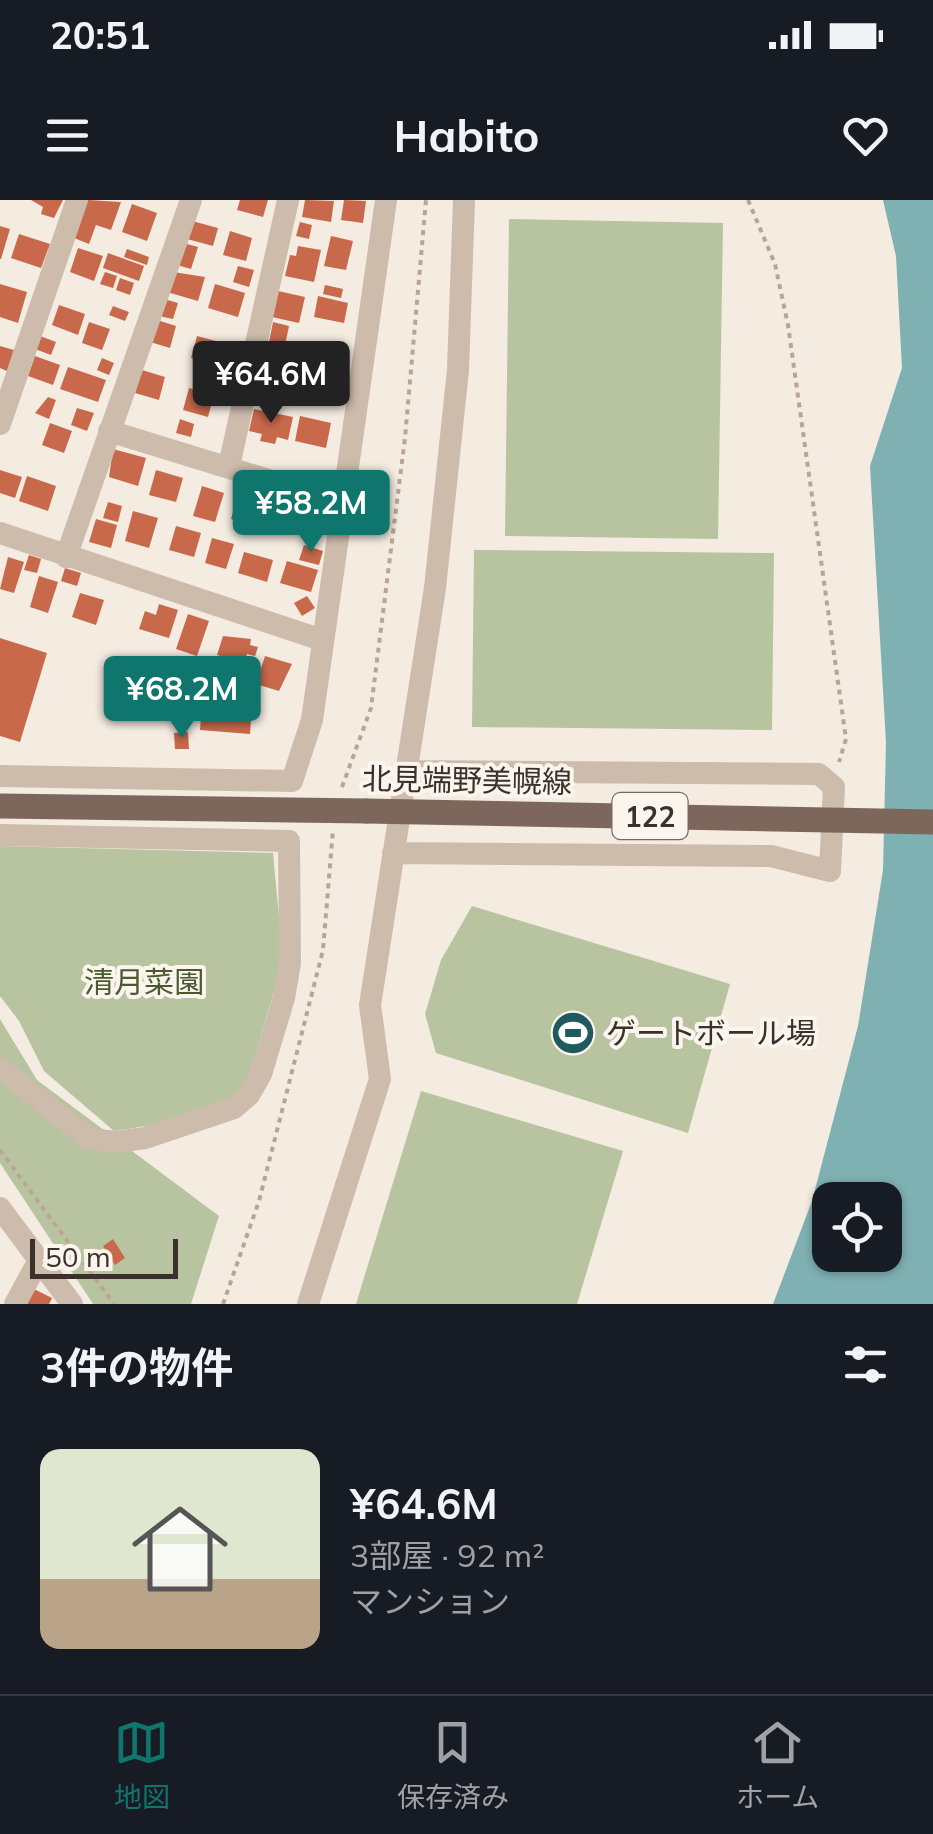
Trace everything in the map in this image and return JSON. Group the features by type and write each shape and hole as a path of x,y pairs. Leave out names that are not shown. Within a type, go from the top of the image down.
{"main road":[{"name":"北見端野美幌線","path":"0,806 933,822"}],"street":[{"path":"1,418 78,200"},
{"path":"66,557 192,200"},
{"path":"230,466 288,200"},
{"path":"0,776 292,782 312,720 386,200"},
{"path":"308,1304 380,1079 370,1005 435,588 458,370 464,200"},
{"path":"109,432 343,503"},
{"path":"0,533 322,640"},
{"path":"393,853 771,856 830,871 834,786 819,774 406,771"},
{"path":"0,835 289,841 290,963 284,998 261,1074 249,1095 234,1108 145,1138 116,1142 89,1139 0,1068"},
{"path":"0,1208 72,1304"},
{"path":"15,1304 39,1260"}],"path":[{"path":"223,1304 259,1200 323,950 334,810 371,708 404,438 426,200"},
{"path":"748,200 774,264 788,325 838,671 846,739 837,767 819,774"},
{"path":"0,1150 114,1304"}],"green space":[{"path":"509,219 723,223 718,539 505,536"},
{"path":"474,550 774,553 772,730 472,727"},
{"name":"清月菜園","path":"0,846 273,853 283,961 246,1087 200,1111 166,1122 114,1131 44,1071 19,1021 0,996"},
{"name":"ゲートボール場","path":"472,906 730,984 688,1133 436,1053 425,1014 441,960"},
{"path":"0,1019 37,1080 219,1216 191,1304 93,1304 0,1163"},
{"path":"421,1091 623,1151 577,1304 356,1304"}],"water":[{"path":"883,200 933,200 933,1304 773,1304 812,1201 812,1272 902,1272 902,1182 817,1182 858,1026 883,870 886,742 870,466 902,368 896,256"}],"building":[{"path":"31,200 63,200 54,218 41,214 43,207"},
{"path":"88,200 121,202 111,230 96,225 89,244 74,238"},
{"path":"240,200 268,200 263,217 237,210"},
{"path":"305,200 334,201 331,222 302,217"},
{"path":"344,200 366,201 363,223 341,220"},
{"path":"132,204 157,213 147,241 122,232"},
{"path":"192,221 218,228 213,246 187,239"},
{"path":"300,222 312,225 309,239 296,236"},
{"path":"0,226 10,229 1,259 0,259"},
{"path":"230,231 252,238 246,261 223,255"},
{"path":"19,234 50,244 41,268 11,258"},
{"path":"331,236 353,241 346,270 324,266"},
{"path":"183,243 198,247 191,269 177,265"},
{"path":"298,246 321,250 314,282 285,276 290,255 296,256"},
{"path":"78,248 103,256 94,281 70,272"},
{"path":"127,249 149,257 147,265 124,257"},
{"path":"108,253 144,266 139,281 103,268"},
{"path":"238,266 254,270 249,287 233,282"},
{"path":"105,272 117,276 113,288 100,284"},
{"path":"173,272 205,277 198,301 167,292"},
{"path":"120,278 134,283 130,295 116,290"},
{"path":"0,284 27,292 18,323 0,317"},
{"path":"215,284 245,293 238,317 208,308"},
{"path":"325,285 343,289 341,298 323,294"},
{"path":"278,291 305,297 299,323 272,317"},
{"path":"318,296 348,303 344,323 314,317"},
{"path":"164,299 178,303 173,319 159,316"},
{"path":"59,305 85,314 78,335 52,325"},
{"path":"113,306 129,312 125,321 109,315"},
{"path":"157,320 176,326 170,348 150,342"},
{"path":"89,322 110,329 102,350 82,343"},
{"path":"273,322 289,326 284,350 268,347"},
{"path":"40,336 56,342 51,355 35,349"},
{"path":"197,336 220,342 213,364 191,358"},
{"path":"0,346 14,350 7,371 0,368"},
{"path":"222,349 237,354 233,368 218,363"},
{"path":"35,356 60,365 53,385 28,376"},
{"path":"311,356 342,363 334,394 303,388"},
{"path":"102,358 114,363 109,375 97,370"},
{"path":"279,358 300,362 298,374 288,372 283,393 257,387 263,361 278,364"},
{"path":"68,367 106,380 98,402 60,389"},
{"path":"142,370 165,377 159,400 135,393"},
{"path":"189,388 214,395 208,417 183,410"},
{"path":"48,397 56,400 49,419 35,413"},
{"path":"77,408 94,413 87,431 71,425"},
{"path":"254,409 293,417 288,440 277,437 275,444 260,441 262,434 249,431"},
{"path":"300,416 331,423 326,448 295,441"},
{"path":"180,419 194,424 191,437 176,433"},
{"path":"50,423 72,431 64,453 42,445"},
{"path":"113,449 146,458 138,486 109,477"},
{"path":"0,470 22,477 15,498 0,493"},
{"path":"156,470 183,478 176,502 149,495"},
{"path":"27,476 56,486 48,511 19,501"},
{"path":"202,486 224,493 215,522 193,516"},
{"path":"237,497 271,507 264,529 231,519"},
{"path":"285,500 319,509 312,533 278,523"},
{"path":"108,502 122,506 118,522 103,518"},
{"path":"133,511 158,518 149,548 125,541"},
{"path":"96,519 117,525 111,548 89,542"},
{"path":"176,526 201,533 194,557 169,550"},
{"path":"212,538 234,544 226,569 205,563"},
{"path":"304,545 323,551 319,565 299,560"},
{"path":"244,552 273,560 267,582 238,573"},
{"path":"29,555 41,559 37,573 24,570"},
{"path":"8,557 24,562 14,593 0,589"},
{"path":"287,561 318,570 311,592 280,583"},
{"path":"65,568 81,573 77,586 61,581"},
{"path":"39,576 58,582 48,613 30,607"},
{"path":"80,593 104,600 96,625 72,617"},
{"path":"307,596 315,608 302,616 294,603"},
{"path":"159,604 178,610 169,638 139,629 145,611 156,615"},
{"path":"188,614 209,621 197,656 176,649"},
{"path":"223,636 251,639 250,645 258,647 255,656 247,654 244,663 217,655"},
{"path":"0,638 47,653 20,742 0,736"},
{"path":"265,656 292,664 279,691 256,684"},
{"path":"202,701 252,706 250,734 200,730"},
{"path":"188,732 189,749 175,749 174,733"},
{"path":"113,1239 125,1258 115,1265 103,1246"},
{"path":"34,1289 52,1298 49,1304 25,1304"}],"place":[{"name":"ゲートボール場","path":"573,1033"}]}
